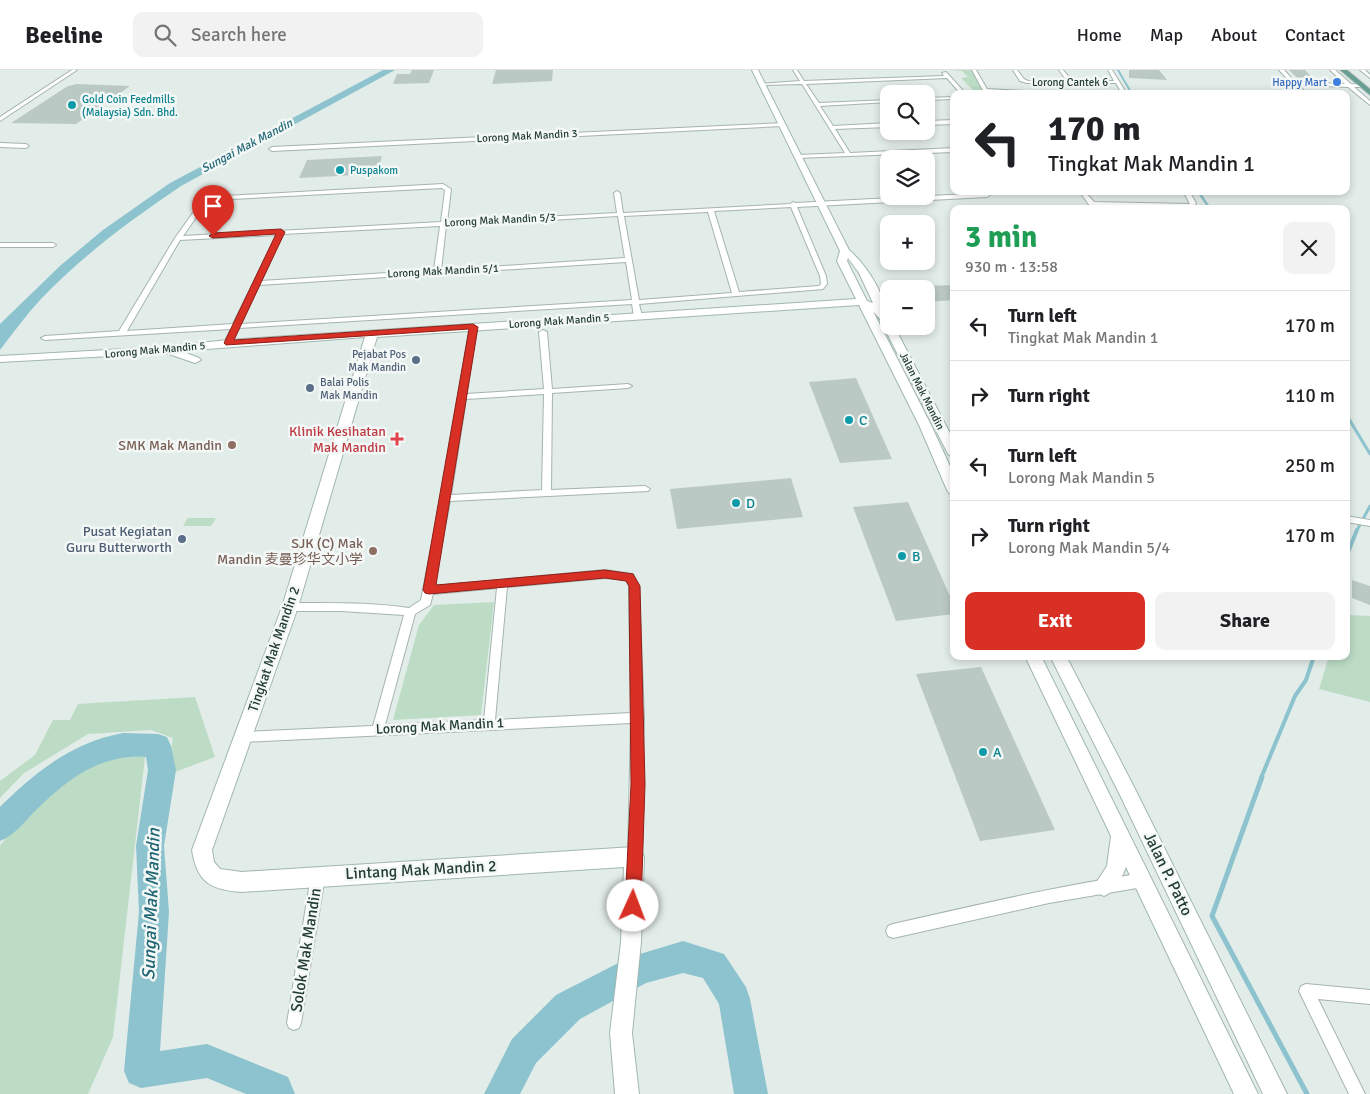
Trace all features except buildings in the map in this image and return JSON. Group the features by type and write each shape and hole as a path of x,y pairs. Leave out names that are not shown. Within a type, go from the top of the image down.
{"main road":[{"path":"1342,70 1370,93"},
{"path":"1352,70 1370,85"}],"street":[{"path":"0,120 75,70"},
{"path":"755,70 845,251 842,261 861,302 880,312"},
{"path":"795,70 850,155"},
{"path":"941,70 960,90"},
{"path":"974,70 986,90"},
{"name":"Lorong Cantek 6","path":"1015,70 1024,81 1118,82"},
{"path":"1062,70 1073,90"},
{"path":"1110,70 1123,90"},
{"path":"1281,70 1301,90"},
{"path":"1332,70 1370,104"},
{"path":"1363,71 1370,77"},
{"path":"762,84 947,76"},
{"path":"1294,83 1362,86"},
{"path":"935,99 950,98"},
{"path":"816,105 880,101"},
{"path":"935,123 950,122"},
{"name":"Lorong Mak Mandin 3","path":"272,149 782,124"},
{"path":"833,128 880,125"},
{"path":"0,145 26,146"},
{"path":"798,157 950,150"},
{"path":"122,333 202,202 210,198 443,186 448,189 437,272"},
{"path":"617,193 638,316"},
{"name":"Lorong Mak Mandin 5/3","path":"179,238 987,195"},
{"path":"1085,195 1093,205"},
{"path":"45,338 636,302 821,288 824,284 823,276 793,204"},
{"path":"710,209 736,294"},
{"path":"228,343 281,232"},
{"path":"0,246 53,245"},
{"name":"Jalan Mak Mandin","path":"845,251 856,260 880,308"},
{"name":"Lorong Mak Mandin 5/1","path":"258,283 628,260"},
{"path":"861,302 867,297 870,287"},
{"path":"817,304 849,297 855,288"},
{"name":"Jalan Mak Mandin","path":"861,302 925,425 950,481"},
{"name":"Lorong Mak Mandin 5","path":"3,359 861,302"},
{"path":"817,304 854,308 870,319"},
{"path":"378,729 410,612 426,602 429,590 446,498 473,327"},
{"path":"543,332 548,392 546,493"},
{"name":"Tingkat Mak Mandin 2","path":"209,875 204,864 202,850 290,607 372,334"},
{"name":"Jalan Mak Mandin","path":"894,335 950,446"},
{"path":"161,350 174,352 195,360"},
{"path":"462,398 628,386"},
{"path":"446,498 644,489"},
{"path":"1350,520 1370,523"},
{"path":"429,590 605,574 629,578 634,586 638,784 631,942 622,1033 627,1094"},
{"path":"488,724 502,583"},
{"path":"290,607 390,608 410,612"},
{"name":"Jalan P. Patto","path":"1036,660 1246,1094"},
{"name":"Jalan P. Patto","path":"1060,660 1126,789 1275,1094"},
{"name":"Lorong Mak Mandin 1","path":"243,737 378,729 638,718"},
{"path":"1104,886 1115,874 1120,853 1120,834"},
{"name":"Lintang Mak Mandin 2","path":"209,875 224,882 242,882 634,857"},
{"name":"Solok Mak Mandin","path":"294,1023 318,876"},
{"path":"893,931 996,907 1143,880"},
{"path":"1357,1094 1306,991 1370,998"}],"green space":[{"path":"950,70 971,70 984,90 973,90 961,78 968,77 962,71"},
{"path":"188,518 216,518 211,526 183,526"},
{"path":"494,602 481,715 393,720 419,625 434,605"},
{"path":"1350,615 1370,616 1370,702 1319,689 1328,660 1350,660"},
{"path":"195,697 215,757 167,775 173,738 151,730 88,734 24,773 0,798 0,781 35,755 53,720 70,720 78,704"},
{"path":"114,755 145,757 113,1037 88,1094 0,1094 0,846 40,793"}],"water":[{"path":"383,70 395,70 181,186 144,212 90,253 57,283 30,311 0,350 0,324 61,265 103,230 170,183"}],"waterway":[{"path":"1118,70 1130,90"},
{"path":"1201,195 1207,205"},
{"path":"1350,421 1370,454"},
{"path":"1357,531 1370,506"},
{"path":"1350,547 1357,531"},
{"path":"1261,778 1295,696 1306,680 1313,660"},
{"name":"Sungai Mak Mandin","path":"0,827 40,788 72,764 89,755 106,748 123,745 158,746 162,770 150,846 154,912 141,1071 207,1061 276,1089 278,1094"},
{"path":"1262,777 1212,916 1307,1094"},
{"name":"Sungai Mak Mandin","path":"501,1094 524,1051 568,1007 641,968 683,957 713,965 734,999 751,1094"}],"place":[{"name":"Happy Mart","path":"1337,82"},
{"name":"Gold Coin Feedmills (Malaysia) Sdn. Bhd.","path":"72,105"},
{"name":"Puspakom","path":"340,170"},
{"name":"Pejabat Pos Mak Mandin","path":"416,360"},
{"name":"Balai Polis Mak Mandin","path":"310,388"},
{"name":"C","path":"849,420"},
{"name":"Klinik Kesihatan Mak Mandin","path":"397,439"},
{"name":"SMK Mak Mandin","path":"232,445"},
{"name":"D","path":"736,503"},
{"name":"Pusat Kegiatan Guru Butterworth","path":"182,539"},
{"name":"SJK (C) Mak Mandin 麦曼珍华文小学","path":"373,551"},
{"name":"B","path":"902,556"},
{"name":"A","path":"983,752"}],"route":[{"path":"213,236 281,232 228,343 473,327 446,498 429,590 566,576 605,574 629,578 634,586 638,718 638,784 633,906"}]}
